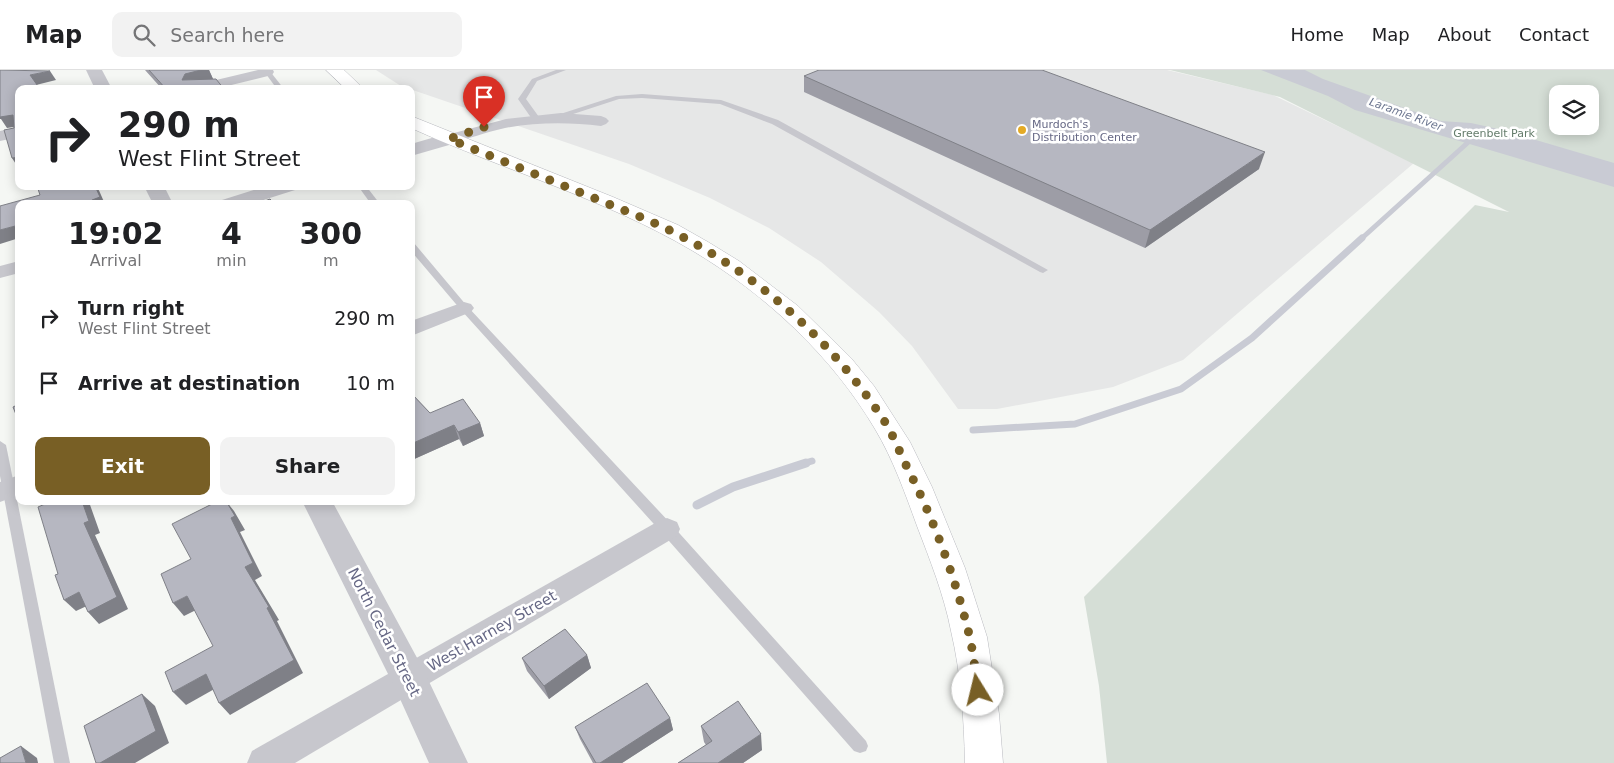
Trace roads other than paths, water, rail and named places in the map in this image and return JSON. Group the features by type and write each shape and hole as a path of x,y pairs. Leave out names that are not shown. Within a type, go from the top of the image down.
{"main road":[{"path":"334,70 351,85"},
{"path":"415,123 449,139 671,230 717,256 756,282 782,304 849,373 884,421 916,485 941,546 969,631 978,690 984,763"}],"street":[{"path":"94,70 102,85"},
{"path":"212,85 266,71"},
{"path":"415,149 484,127 535,117 555,116 601,121"},
{"path":"0,136 15,133"},
{"path":"242,200 275,190"},
{"path":"0,272 15,268"},
{"path":"415,327 464,308"},
{"name":"North Cedar Street","path":"319,505 409,679 449,763"},
{"name":"West Harney Street","path":"264,763 667,529"}],"lane":[{"path":"535,117 522,99 534,80 563,70"},
{"path":"266,71 278,85"},
{"path":"555,116 618,97 642,96 721,102 775,122 1043,270"},
{"path":"365,190 373,200"},
{"path":"415,250 464,308 667,529 860,746"},
{"path":"0,445 62,763"}],"water":[{"name":"Laramie River","path":"1261,70 1305,70 1323,79 1441,121 1471,123 1498,129 1614,163 1614,187 1355,110 1328,96"}],"waterway":[{"path":"1361,239 1474,137"},
{"path":"973,430 1075,424 1181,389 1252,338 1362,238"},
{"path":"802,464 812,461"},
{"path":"697,505 733,487 806,463"}],"place":[{"name":"Murdoch's Distribution Center","path":"1022,130"}],"park label":[{"name":"Greenbelt Park","path":"1494,133"}]}
